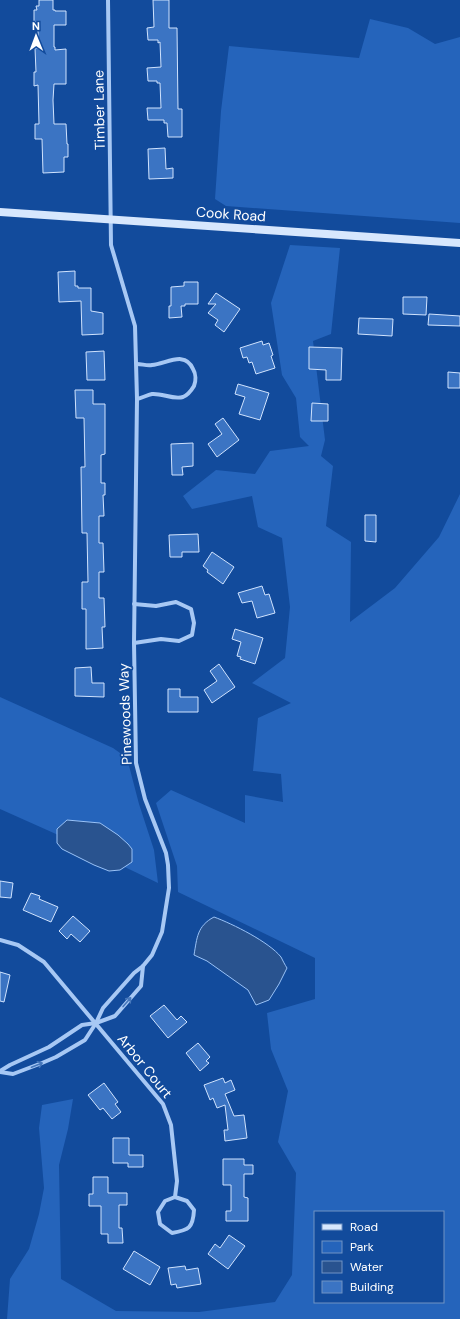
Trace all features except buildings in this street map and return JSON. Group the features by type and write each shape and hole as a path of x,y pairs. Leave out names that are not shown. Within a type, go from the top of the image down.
{"street":[{"name":"Timber Lane","path":"108,0 111,219"},
{"name":"Cook Road","path":"0,212 460,243"},
{"name":"Pinewoods Way","path":"0,1072 12,1074 56,1057 85,1040 104,1008 134,973 143,966 152,955 162,932 169,888 166,853 145,799 136,763 134,604 137,364 135,326 111,245 111,219"},
{"path":"137,364 151,366 174,359 184,359 191,363 195,372 195,382 191,392 183,397 151,394 137,399"},
{"name":"Pinewoods Way","path":"134,604 156,606 176,602 191,609 194,623 192,635 178,641 161,639 134,643"},
{"name":"Arbor Court","path":"0,940 18,945 44,962 163,1104 171,1125 177,1181 175,1198"},
{"name":"Pinewoods Way","path":"0,1072 10,1065 48,1047 82,1025 96,1023 115,1016 140,986 143,966"},
{"path":"175,1198 187,1201 194,1210 193,1222 185,1231 172,1233 160,1224 158,1212 165,1201 175,1198"}],"green space":[{"path":"370,19 408,28 435,44 460,37 460,223 226,206 215,199 221,111 229,46 359,58"},
{"path":"290,245 340,248 331,334 313,341 325,440 321,456 333,466 326,526 351,542 350,622 395,588 439,537 460,494 460,1319 7,1319 10,1279 29,1249 39,1214 44,1188 39,1128 42,1105 73,1099 68,1129 59,1165 61,1279 116,1311 199,1312 275,1302 292,1275 296,1173 278,1142 288,1091 271,1049 267,1013 315,999 315,958 178,892 177,866 156,803 171,790 245,823 245,795 283,802 281,774 253,771 258,718 291,703 252,683 285,658 290,607 282,538 258,527 252,496 192,509 183,496 216,470 255,474 270,451 309,446 300,437 296,398 282,375 271,303"},
{"path":"0,697 113,748 127,758 139,804 154,850 158,883 0,809"}],"water":[{"path":"67,820 100,823 128,844 132,849 132,862 120,870 109,871 62,849 57,843 57,829"},
{"path":"214,917 231,924 260,940 281,957 287,968 269,1000 256,1005 248,990 207,961 194,955 197,938 201,928"}]}
